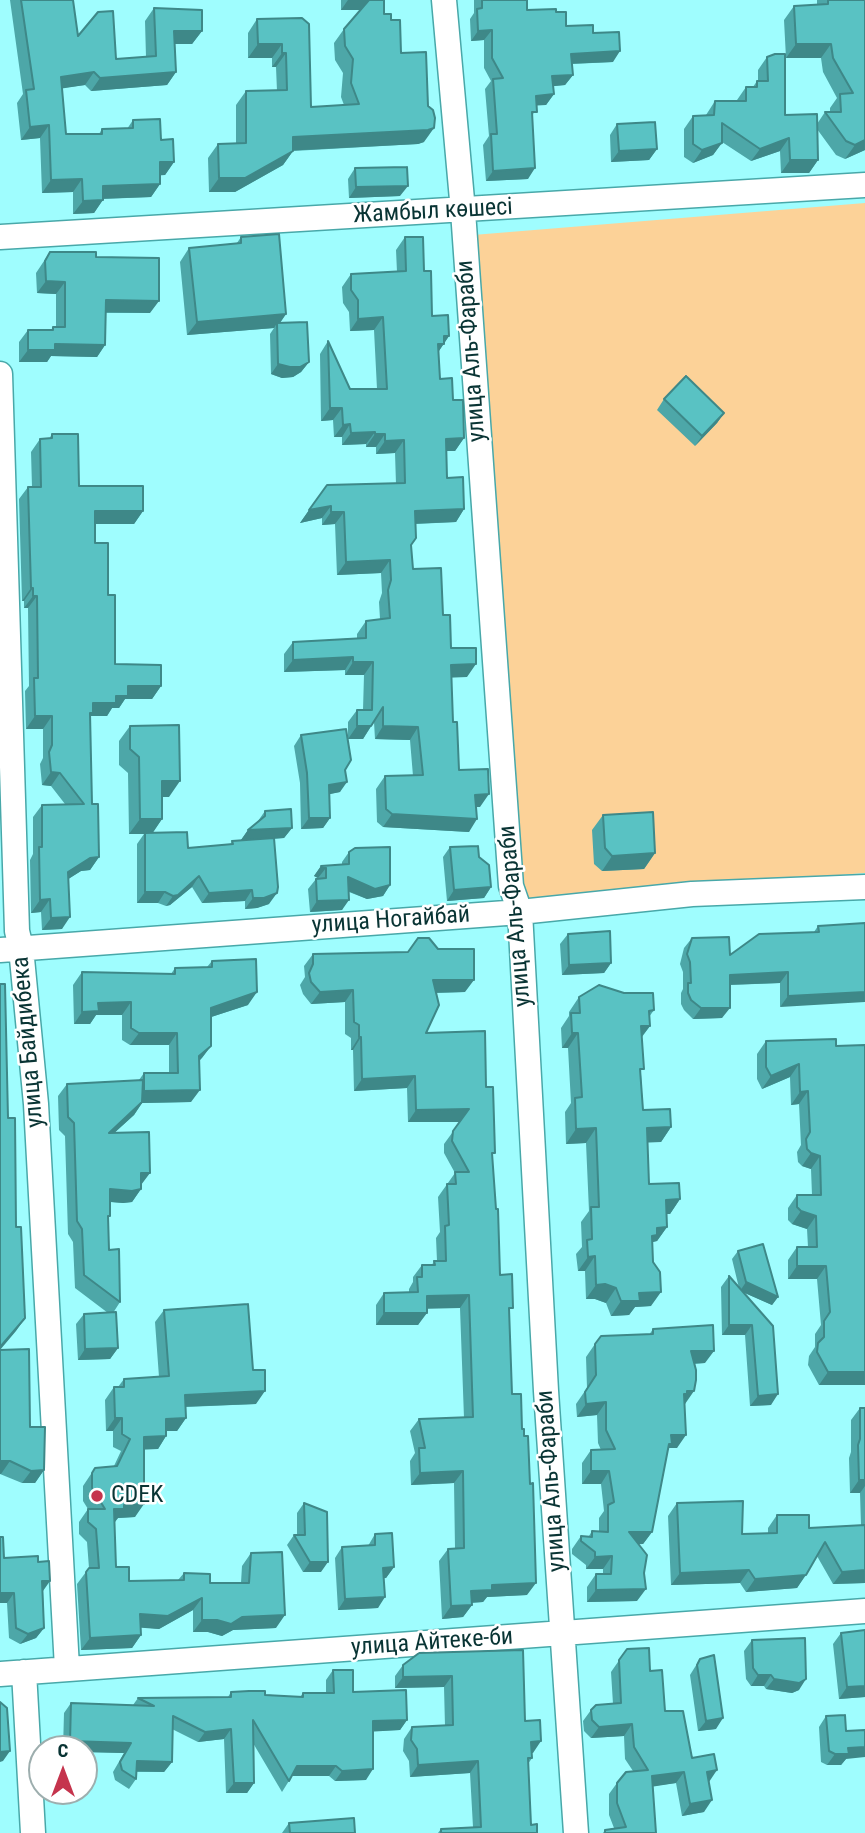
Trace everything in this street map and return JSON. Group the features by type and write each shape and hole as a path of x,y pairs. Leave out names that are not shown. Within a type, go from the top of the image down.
{"street":[{"name":"улица Аль-Фараби","path":"443,0 463,211 511,886 520,912 544,1365 576,1833"},
{"name":"Жамбыл көшесі","path":"0,237 865,185"},
{"name":"улица Байдибека","path":"0,374 3,575 17,931 10,949 36,1104 67,1668"},
{"name":"улица Ногайбай","path":"10,949 520,912 692,894 865,887"},
{"name":"улица Айтеке-би","path":"12,1673 865,1611"},
{"path":"12,1673 33,1833"}],"shaded area":[{"path":"865,203 865,873 522,900 473,235"}],"building":[{"path":"21,0 73,0 78,36 98,12 113,11 116,59 156,56 154,8 202,10 202,31 174,31 176,72 100,78 94,72 61,77 66,134 102,134 102,129 133,128 133,120 160,119 161,140 173,139 174,162 160,162 160,184 103,186 103,200 83,201 82,179 51,180 49,125 30,127 26,90 34,89"},
{"path":"369,0 384,0 384,14 391,14 391,20 400,20 401,53 426,52 428,106 433,110 434,128 293,137 293,151 245,178 219,178 218,144 246,143 246,91 287,90 286,53 282,53 282,44 258,44 257,19 302,18 309,24 311,107 359,104 351,83 353,59 345,46 344,29"},
{"path":"482,0 527,0 527,10 556,9 556,12 566,12 566,26 593,25 593,33 619,32 620,51 571,54 573,75 552,76 554,94 536,96 537,112 532,112 535,168 493,171 491,134 497,134 493,79 503,78 492,58 492,30 478,31 477,9 482,8"},
{"path":"828,0 865,0 865,140 855,145 846,141 825,112 841,112 840,94 853,93 833,58 831,44 796,44 794,6 828,4"},
{"path":"785,54 785,115 817,114 818,160 790,160 789,138 760,149 722,123 722,143 702,150 693,144 693,116 714,115 715,101 746,101 746,87 757,87 757,81 768,81 767,57"},
{"path":"655,122 657,149 619,151 617,124"},
{"path":"407,167 408,186 356,187 355,168"},
{"path":"279,234 286,314 197,322 189,248 241,243 241,237"},
{"path":"405,237 423,237 424,271 431,271 432,316 448,315 449,336 444,336 444,344 438,344 440,379 452,378 453,400 463,400 464,438 446,439 447,478 463,477 464,509 415,511 416,538 411,545 413,569 441,568 443,615 450,615 451,648 476,648 476,664 451,665 453,722 457,722 459,770 488,769 489,794 475,795 477,819 392,814 386,809 385,776 423,775 418,727 383,726 383,707 371,726 357,726 357,710 372,710 373,662 353,662 353,657 293,660 293,642 366,638 366,621 390,618 390,560 346,562 344,512 331,512 331,506 309,510 327,485 405,483 404,440 385,441 385,434 375,432 351,433 350,424 343,425 342,408 330,408 328,341 350,389 387,389 383,317 358,319 358,300 351,290 351,274 406,271"},
{"path":"50,252 96,252 96,257 159,258 159,301 106,300 105,345 55,344 55,350 28,350 28,330 65,327 65,282 46,281 45,261"},
{"path":"307,322 309,362 300,367 278,364 277,323"},
{"path":"686,376 724,413 702,436 664,399"},
{"path":"52,434 78,434 79,486 143,486 143,511 95,511 95,543 108,543 108,595 115,595 115,664 161,665 161,686 128,686 128,696 116,696 116,703 93,703 93,713 90,713 92,804 98,804 99,857 90,858 68,872 70,917 51,918 50,899 40,900 39,847 42,847 42,805 84,804 60,773 51,772 49,752 52,745 52,716 35,716 34,678 38,678 37,596 33,596 31,588 28,487 41,487 40,439 52,438"},
{"path":"179,725 180,781 162,781 162,819 140,819 139,757 130,749 130,726"},
{"path":"346,729 351,760 345,770 347,782 329,785 330,818 309,818 307,773 301,735"},
{"path":"291,809 292,828 248,830 265,816 265,811"},
{"path":"653,812 655,853 612,856 605,848 603,815"},
{"path":"187,832 188,848 274,838 277,893 264,898 253,898 252,890 209,893 199,876 178,895 145,892 145,833"},
{"path":"478,846 479,857 489,865 491,887 454,890 450,847"},
{"path":"390,847 390,885 375,889 348,877 349,900 317,901 316,879 326,878 326,868 321,866 349,864 349,852 355,848"},
{"path":"865,923 865,992 788,996 788,972 730,975 730,1008 701,1008 691,1000 688,993 688,983 691,983 687,954 692,938 729,937 730,955 759,934 819,932 818,926"},
{"path":"610,931 611,963 569,965 568,934"},
{"path":"418,938 429,938 438,949 474,949 474,980 433,980 439,1005 426,1033 485,1031 486,1087 493,1087 495,1153 492,1153 498,1209 500,1275 512,1274 513,1308 509,1308 512,1394 521,1394 522,1429 524,1436 528,1436 530,1484 533,1483 536,1583 492,1585 492,1590 471,1591 472,1605 451,1606 448,1549 464,1548 463,1471 420,1473 419,1448 425,1448 419,1419 473,1417 469,1295 427,1296 427,1313 384,1313 384,1293 418,1292 417,1277 422,1277 422,1265 435,1265 434,1261 446,1261 445,1226 449,1225 447,1184 456,1184 455,1172 469,1172 452,1141 453,1131 469,1109 416,1110 415,1076 362,1079 361,1037 359,1025 354,1022 353,990 320,992 311,982 309,973 313,954 408,952"},
{"path":"256,959 257,992 211,1008 211,1046 199,1056 200,1090 144,1091 144,1073 178,1073 177,1033 139,1033 131,1028 131,1002 98,1003 99,1011 82,1012 82,972 175,974 175,968 212,967 212,961"},
{"path":"0,984 5,984 8,1118 15,1118 16,1227 21,1227 25,1318 0,1347"},
{"path":"599,985 624,993 653,993 654,1010 649,1011 650,1026 641,1026 643,1110 670,1109 671,1127 647,1128 649,1184 679,1183 680,1199 666,1200 667,1227 657,1228 657,1235 652,1236 653,1262 660,1272 661,1292 639,1293 640,1301 621,1301 616,1288 605,1284 596,1285 595,1256 588,1257 587,1240 592,1239 591,1207 599,1207 596,1128 576,1129 575,1098 582,1097 578,1033 572,1033 571,1013 580,1013 579,997"},
{"path":"836,1039 836,1046 865,1045 865,1372 828,1372 817,1352 818,1343 824,1337 824,1321 830,1312 826,1266 797,1266 797,1247 817,1247 816,1216 797,1207 797,1195 821,1195 820,1156 807,1149 806,1139 810,1132 808,1091 800,1092 799,1064 771,1076 766,1067 766,1041"},
{"path":"143,1080 142,1102 109,1133 149,1132 150,1173 141,1173 141,1189 110,1189 109,1250 119,1249 120,1302 84,1275 82,1229 77,1221 74,1123 68,1117 67,1084"},
{"path":"763,1244 778,1297 746,1282 738,1251"},
{"path":"729,1276 773,1326 778,1394 758,1396 752,1325 729,1325"},
{"path":"248,1304 253,1370 265,1370 265,1391 185,1395 186,1418 166,1419 166,1436 144,1437 144,1504 124,1505 124,1509 114,1509 116,1567 129,1567 129,1581 184,1580 184,1573 210,1574 210,1583 249,1583 251,1553 282,1552 285,1615 242,1617 231,1624 202,1620 202,1598 168,1616 140,1614 141,1635 90,1638 86,1572 89,1568 99,1568 96,1529 88,1522 88,1509 105,1509 92,1488 92,1473 95,1468 117,1466 130,1439 122,1434 122,1418 115,1418 114,1387 124,1387 124,1379 169,1376 164,1310"},
{"path":"116,1312 118,1348 85,1349 84,1314"},
{"path":"713,1325 714,1351 691,1351 696,1380 694,1391 684,1394 686,1435 671,1435 672,1444 669,1444 652,1532 629,1532 647,1555 644,1573 646,1589 596,1590 596,1574 611,1574 612,1556 595,1557 595,1552 581,1541 581,1536 592,1537 592,1531 608,1532 608,1505 614,1502 609,1471 591,1471 591,1450 615,1449 606,1430 606,1402 586,1404 585,1392 596,1375 595,1344 601,1336 653,1334 653,1329"},
{"path":"29,1349 30,1427 45,1427 44,1470 31,1471 10,1461 0,1461 0,1350"},
{"path":"860,1408 865,1408 865,1480 859,1480"},
{"path":"743,1501 742,1534 777,1533 777,1515 809,1515 809,1528 865,1525 865,1570 842,1572 825,1542 806,1575 755,1579 749,1570 680,1573 677,1503"},
{"path":"304,1503 327,1512 328,1562 310,1562 294,1535 305,1535"},
{"path":"392,1533 394,1567 383,1568 385,1597 345,1599 342,1547 375,1545 375,1534"},
{"path":"0,1537 3,1537 4,1558 38,1556 38,1562 49,1561 50,1581 42,1581 44,1628 28,1634 16,1628 14,1593 0,1593"},
{"path":"865,1630 865,1686 847,1687 841,1633"},
{"path":"805,1638 806,1679 799,1683 774,1679 771,1675 758,1675 753,1668 752,1640"},
{"path":"649,1648 650,1671 662,1670 665,1711 683,1711 692,1758 714,1754 717,1770 707,1772 712,1800 690,1804 684,1772 652,1776 656,1833 605,1833 605,1830 626,1827 617,1803 617,1783 626,1772 648,1770 634,1747 632,1724 599,1727 592,1720 591,1710 596,1705 621,1703 619,1660 627,1649"},
{"path":"523,1650 525,1721 540,1720 541,1741 531,1742 532,1758 528,1758 531,1825 537,1824 537,1833 441,1833 441,1829 481,1827 478,1761 418,1765 417,1749 411,1740 412,1727 453,1725 452,1676 403,1677 403,1665 419,1653"},
{"path":"714,1655 723,1718 706,1721 697,1665 700,1659"},
{"path":"333,1670 353,1670 353,1692 406,1690 407,1720 373,1721 373,1769 342,1771 336,1766 297,1766 289,1781 253,1720 254,1783 234,1783 231,1729 205,1732 173,1716 172,1762 137,1761 136,1779 122,1770 120,1762 131,1743 98,1742 98,1735 70,1735 71,1703 154,1706 138,1698 231,1697 231,1692 249,1691 265,1691 265,1695 303,1697 303,1693 334,1693"},
{"path":"0,1702 7,1708 10,1751 0,1752"},
{"path":"845,1715 846,1731 865,1730 865,1747 848,1748 849,1754 835,1754 829,1751 826,1716"},
{"path":"354,1818 355,1833 290,1833 289,1823"}],"place":[{"name":"CDEK","path":"97,1496"}]}
